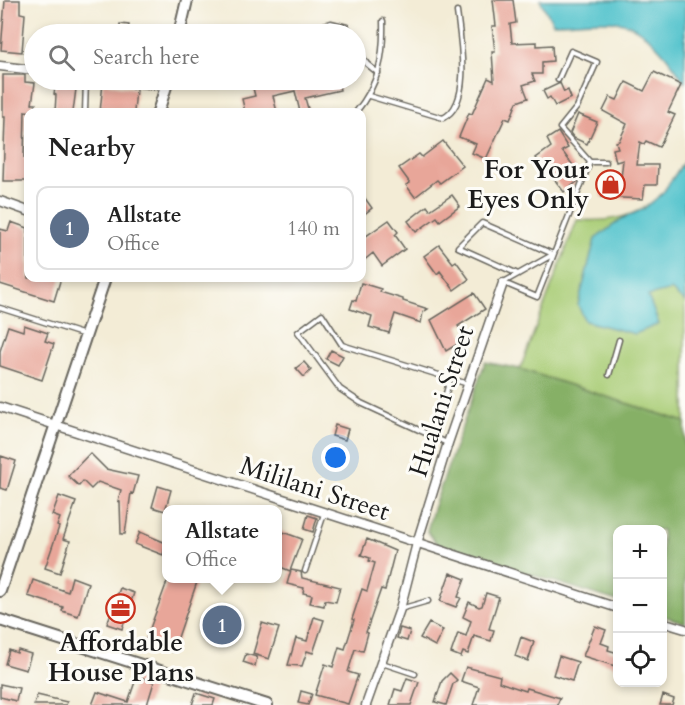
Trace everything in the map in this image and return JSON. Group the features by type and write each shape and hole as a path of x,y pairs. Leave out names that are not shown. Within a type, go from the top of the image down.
{"street":[{"path":"181,24 187,0"},
{"path":"0,66 24,68"},
{"path":"159,108 165,90"},
{"path":"0,201 24,210"},
{"path":"0,591 104,282"},
{"name":"Hualani Street","path":"366,705 400,609 417,543 448,443 503,282"},
{"name":"Mililani Street","path":"0,407 613,606"},
{"path":"0,620 267,705"},
{"path":"667,623 685,629"}],"lane":[{"path":"369,96 443,118 448,115 459,92 464,70 457,12"},
{"path":"359,108 369,96 378,73 382,52 383,21"},
{"path":"558,80 571,51 597,62 577,106 560,128 590,162 606,162"},
{"path":"366,62 378,73"},
{"path":"86,90 86,108"},
{"path":"503,282 537,297 590,162"},
{"path":"518,274 458,247 482,223 553,254"},
{"path":"503,282 553,254"},
{"path":"0,308 86,335"},
{"path":"448,443 361,403 340,389 298,332 322,314 342,345 468,384"},
{"path":"609,375 619,340"},
{"path":"434,437 450,379"},
{"path":"305,571 324,513"},
{"path":"400,609 428,602"},
{"path":"380,662 415,674"}],"green space":[{"path":"685,160 685,422 520,369 577,220 611,219 643,209 665,191"},
{"path":"485,362 520,369 685,422 685,623 667,617 667,525 613,525 613,600 439,546 427,531"}],"water":[{"path":"540,0 685,0 685,84 666,56 639,30 611,21 553,23"},
{"path":"685,160 685,302 671,290 648,296 659,324 635,334 585,321 578,305 595,239 623,218 643,209 662,194"}],"building":[{"path":"5,0 20,0 20,13 25,14 22,52 1,50"},
{"path":"493,0 513,0 516,23 510,24 512,43 537,42 537,46 552,45 553,61 542,62 542,74 532,74 535,81 523,85 528,98 517,102 510,120 505,118 486,159 472,153 476,144 459,137 488,78 494,81 492,52 495,52 492,26 496,26"},
{"path":"654,72 681,85 668,112 675,115 659,147 646,141 644,144 640,142 637,165 658,165 657,185 645,185 643,199 602,197 603,177 621,178 623,160 616,162 613,149 618,148 616,142 619,141 627,124 603,111 610,97 617,100 626,82 644,91"},
{"path":"3,75 24,75 24,90 34,90 32,104 36,104 36,108 24,108 24,181 3,181 5,117 3,117"},
{"path":"560,83 564,92 568,90 571,98 555,106 550,97 547,99 543,91"},
{"path":"55,90 76,90 74,108 55,108 56,95"},
{"path":"102,90 136,90 134,108 100,108"},
{"path":"254,90 340,90 305,98 308,108 299,108 295,91 273,96 276,108 244,108 242,99 255,96"},
{"path":"578,114 597,122 587,144 574,138 570,133"},
{"path":"558,132 568,148 562,151 579,173 572,175 580,176 578,181 564,192 536,158 551,147 547,139"},
{"path":"443,141 463,166 440,183 437,180 415,197 406,185 410,183 399,168 419,154 422,157"},
{"path":"452,195 460,206 440,221 437,217 416,232 408,221 427,206 430,210"},
{"path":"366,200 372,208 366,213"},
{"path":"389,220 398,232 395,235 405,249 382,266 373,253 366,259 366,236"},
{"path":"11,222 24,227 24,282 60,282 54,301 0,284 0,229 8,231"},
{"path":"439,245 453,263 456,261 469,279 454,290 440,271 437,274 424,256"},
{"path":"361,283 428,309 423,312 421,323 395,314 389,333 369,327 372,316 350,309 353,300 356,301"},
{"path":"474,293 485,309 458,326 466,339 446,351 431,320"},
{"path":"24,325 48,333 45,341 54,344 42,380 0,366 0,351 8,326 23,331"},
{"path":"331,350 343,356 338,365 326,359"},
{"path":"304,362 311,370 304,377 296,368"},
{"path":"335,425 348,429 345,440 332,436"},
{"path":"90,453 106,469 138,476 133,494 131,493 125,534 121,534 120,502 118,501 121,490 98,482 91,489 83,481 79,486 68,476"},
{"path":"1,456 16,461 7,490 0,488"},
{"path":"158,486 171,490 167,505 162,505 162,510 152,507"},
{"path":"59,496 76,502 63,539 70,541 60,573 45,568 59,527 57,526 60,518 52,515"},
{"path":"308,515 317,518 313,532 304,529"},
{"path":"140,532 162,541 162,555 135,544"},
{"path":"282,532 302,539 290,571 282,568"},
{"path":"367,539 395,551 385,590 381,589 366,632 368,633 363,651 355,649 348,672 358,675 348,704 315,695 325,664 333,667 339,647 345,649 362,589 367,591 375,563 369,561 370,558 361,555"},
{"path":"291,570 301,572 302,578 340,587 336,602 325,600 324,606 310,603 312,595 303,593 304,588 287,584"},
{"path":"450,573 465,579 458,597 461,598 456,607 440,601"},
{"path":"72,577 88,583 78,616 62,611 63,607 28,596 33,580 68,592"},
{"path":"167,583 197,583 173,652 145,642"},
{"name":"Affordable House Plans","path":"120,588 134,593 122,629 107,624"},
{"path":"486,593 499,597 489,629 494,630 491,641 474,636 468,654 463,652 461,657 451,653 458,633 466,636 471,621 463,617 469,602 479,607 482,606"},
{"path":"217,610 237,617 228,640 208,633"},
{"path":"314,617 324,620 313,653 307,651 302,666 288,665 296,638 307,641"},
{"path":"262,623 279,628 269,659 253,654"},
{"path":"429,623 443,630 435,646 420,638"},
{"path":"595,626 606,630 601,643 609,646 608,650 613,652 613,665 583,656"},
{"path":"400,628 410,631 407,641 397,638"},
{"path":"521,637 534,642 528,661 515,656"},
{"path":"9,650 31,654 26,670 5,664"},
{"path":"246,654 257,657 255,666 243,662"},
{"path":"559,656 578,662 572,681 553,675"},
{"path":"466,667 500,676 499,682 526,691 527,688 560,698 557,705 473,705 479,687 461,681"},
{"path":"450,673 457,680 453,684 446,705 435,702 442,681"},
{"path":"137,676 154,682 147,705 92,705 97,692 128,702"},
{"path":"407,678 419,682 411,705 390,705 395,689 402,691"},
{"path":"0,684 19,688 16,701 0,697"},
{"path":"301,691 312,694 308,705 298,703"},
{"path":"196,693 215,699 213,705 192,705"},
{"path":"37,695 67,702 66,705 34,705"},
{"path":"663,695 674,699 672,705 660,705"}],"place":[{"name":"For Your Eyes Only","path":"610,184"},
{"name":"Affordable House Plans","path":"121,608"},
{"name":"Allstate","path":"222,625"}]}
